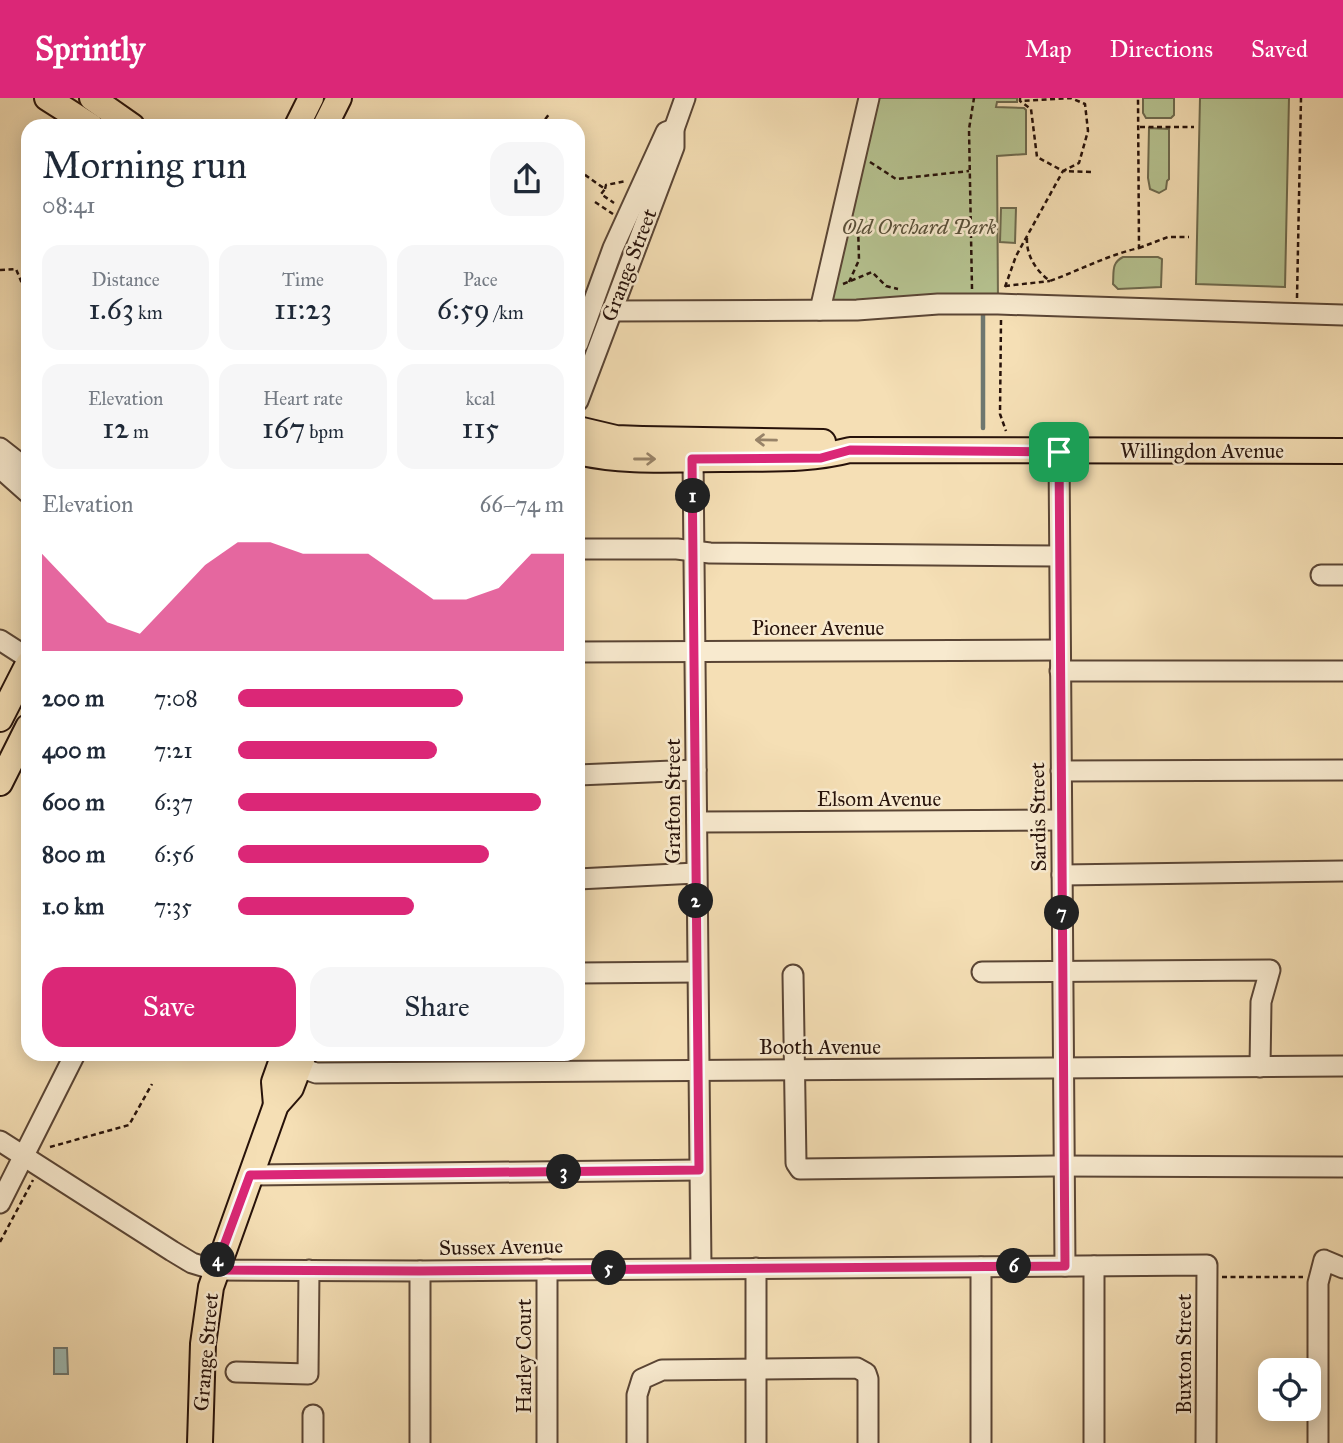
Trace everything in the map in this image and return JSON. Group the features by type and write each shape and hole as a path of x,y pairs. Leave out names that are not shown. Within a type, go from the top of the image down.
{"main road":[{"path":"47,98 80,119"},
{"path":"92,98 122,119"},
{"path":"300,119 311,98"},
{"path":"328,119 339,98"},
{"name":"Willingdon Avenue","path":"585,431 617,438 824,442 850,450"},
{"name":"Willingdon Avenue","path":"585,453 621,459 692,459 821,458 850,450 1343,451"},
{"path":"0,719 21,678"},
{"path":"0,783 21,741"},
{"name":"Grange Street","path":"200,1443 206,1310 215,1270 276,1105 274,1082 292,1061"}],"street":[{"name":"Grange Street","path":"585,382 674,147 674,129 685,98"},
{"path":"822,302 869,98"},
{"name":"Grange Street","path":"585,325 613,248 666,132 674,129"},
{"path":"611,311 822,302 938,304 1002,295 1343,315"},
{"path":"0,448 21,464"},
{"name":"Sardis Street","path":"1059,452 1065,1266"},
{"name":"Grafton Street","path":"692,459 701,1268"},
{"path":"0,468 21,487"},
{"path":"585,549 677,548 693,551 1059,556"},
{"path":"1321,575 1343,575"},
{"path":"0,639 21,653"},
{"name":"Pioneer Avenue","path":"585,652 1059,650"},
{"path":"1060,671 1343,671"},
{"path":"1061,771 1343,769"},
{"path":"585,775 696,770"},
{"name":"Elsom Avenue","path":"696,822 1061,820"},
{"path":"1062,875 1343,871"},
{"path":"585,879 696,873"},
{"path":"982,972 1270,970 1261,1002 1260,1067"},
{"path":"585,973 697,972"},
{"path":"793,975 796,1163 800,1169 1343,1167"},
{"path":"0,1203 72,1061"},
{"name":"Booth Avenue","path":"299,1061 316,1073 1343,1066"},
{"name":"Sussex Avenue","path":"0,1141 192,1263 215,1270 1094,1266 1214,1271"},
{"path":"250,1175 699,1170"},
{"path":"1318,1443 1318,1283 1324,1260 1343,1268"},
{"path":"1094,1266 1094,1443"},
{"path":"981,1267 981,1443"},
{"path":"756,1268 756,1443"},
{"name":"Harley Court","path":"547,1269 547,1443"},
{"path":"236,1372 308,1374 309,1270"},
{"path":"420,1271 420,1443"},
{"name":"Buxton Street","path":"1206,1443 1214,1271"},
{"path":"637,1443 637,1395 642,1379 662,1370 756,1369 862,1370 868,1379 868,1443"},
{"path":"313,1415 313,1443"}],"path":[{"path":"972,291 969,129 974,98"},
{"path":"1007,434 1000,414 1002,295 1027,234 1063,171 1079,163 1088,131 1085,104 1071,98 1020,99"},
{"path":"1138,98 1139,248"},
{"path":"1297,313 1301,98"},
{"path":"1020,99 1031,109 1037,157 1063,171 1092,172"},
{"path":"545,119 550,113"},
{"path":"1140,127 1194,127"},
{"path":"856,153 896,179 970,172"},
{"path":"585,175 605,190"},
{"path":"620,207 601,194 606,186 628,180"},
{"path":"595,202 609,212"},
{"path":"1027,234 1026,250 1041,274 1050,281"},
{"path":"1002,295 1084,269 1114,253 1139,248 1168,237 1189,237"},
{"path":"0,270 16,270 21,281"},
{"path":"822,302 872,272 886,286 899,290"},
{"path":"50,1147 129,1125 152,1084"},
{"path":"0,1242 33,1180"},
{"path":"1214,1271 1306,1277 1324,1260"}],"green space":[{"name":"Old Orchard Park","path":"869,98 1017,98 1017,102 997,102 996,107 1026,110 1026,154 997,156 998,304 820,310"},
{"path":"1143,98 1174,98 1174,115 1171,118 1146,118 1143,113"},
{"path":"1200,98 1289,98 1285,287 1196,284"},
{"path":"1149,128 1169,129 1169,179 1166,189 1159,193 1150,189 1148,178"},
{"path":"1001,208 1016,208 1015,243 1000,242"},
{"path":"1123,257 1162,259 1161,287 1118,289 1113,284 1114,268"}],"water":[{"path":"54,1348 67,1348 68,1374 54,1374"}],"waterway":[{"path":"983,315 983,428"}],"route":[{"path":"850,450 1059,452 1065,1266 215,1270 250,1175 699,1170 692,459 821,458 850,450"}]}
